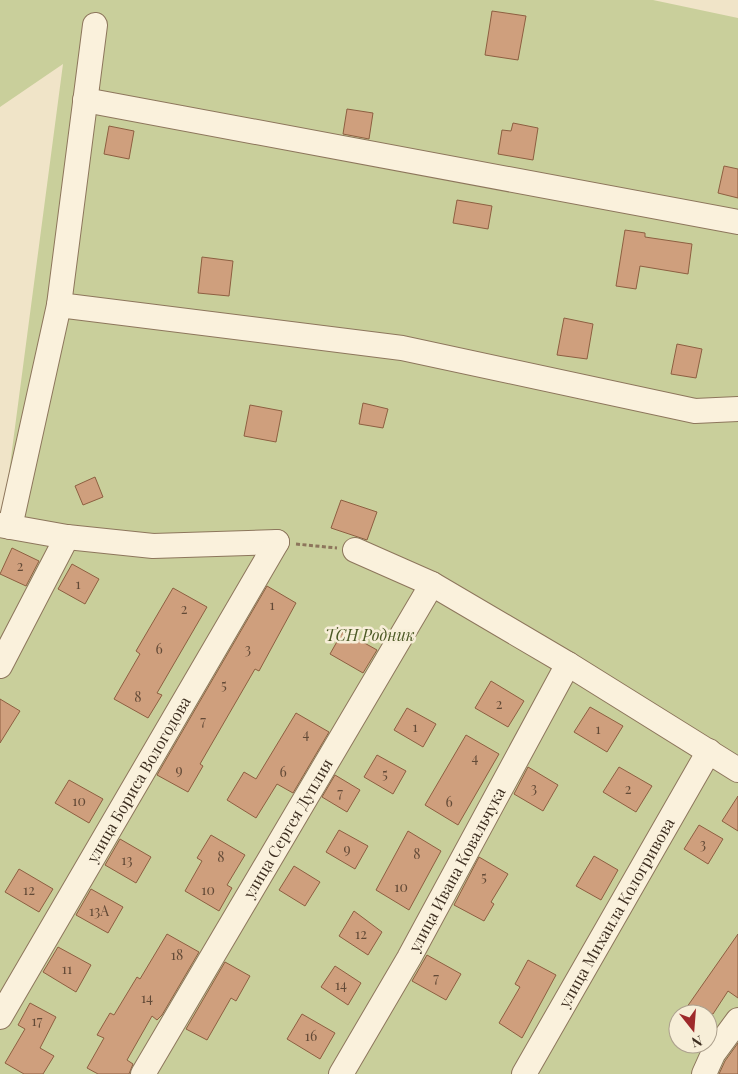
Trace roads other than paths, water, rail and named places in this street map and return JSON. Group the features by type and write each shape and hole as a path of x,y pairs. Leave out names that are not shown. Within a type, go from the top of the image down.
{"street":[{"path":"0,666 67,537 5,526 59,305 95,26"},
{"path":"85,100 738,222"},
{"path":"59,305 402,348 696,411 738,410"},
{"name":"улица Бориса Вологодова","path":"0,1017 277,542 153,546 67,537"},
{"path":"355,550 432,584 568,664 709,750 738,770"},
{"name":"улица Сергея Дуплия","path":"143,1074 432,584"},
{"name":"улица Ивана Ковальчука","path":"341,1074 409,958 568,664"},
{"name":"улица Михаила Кологривова","path":"524,1074 709,750"},
{"path":"704,1074 713,1054 738,1020"}],"park label":[{"name":"ТСН Родник","path":"370,635"}]}
